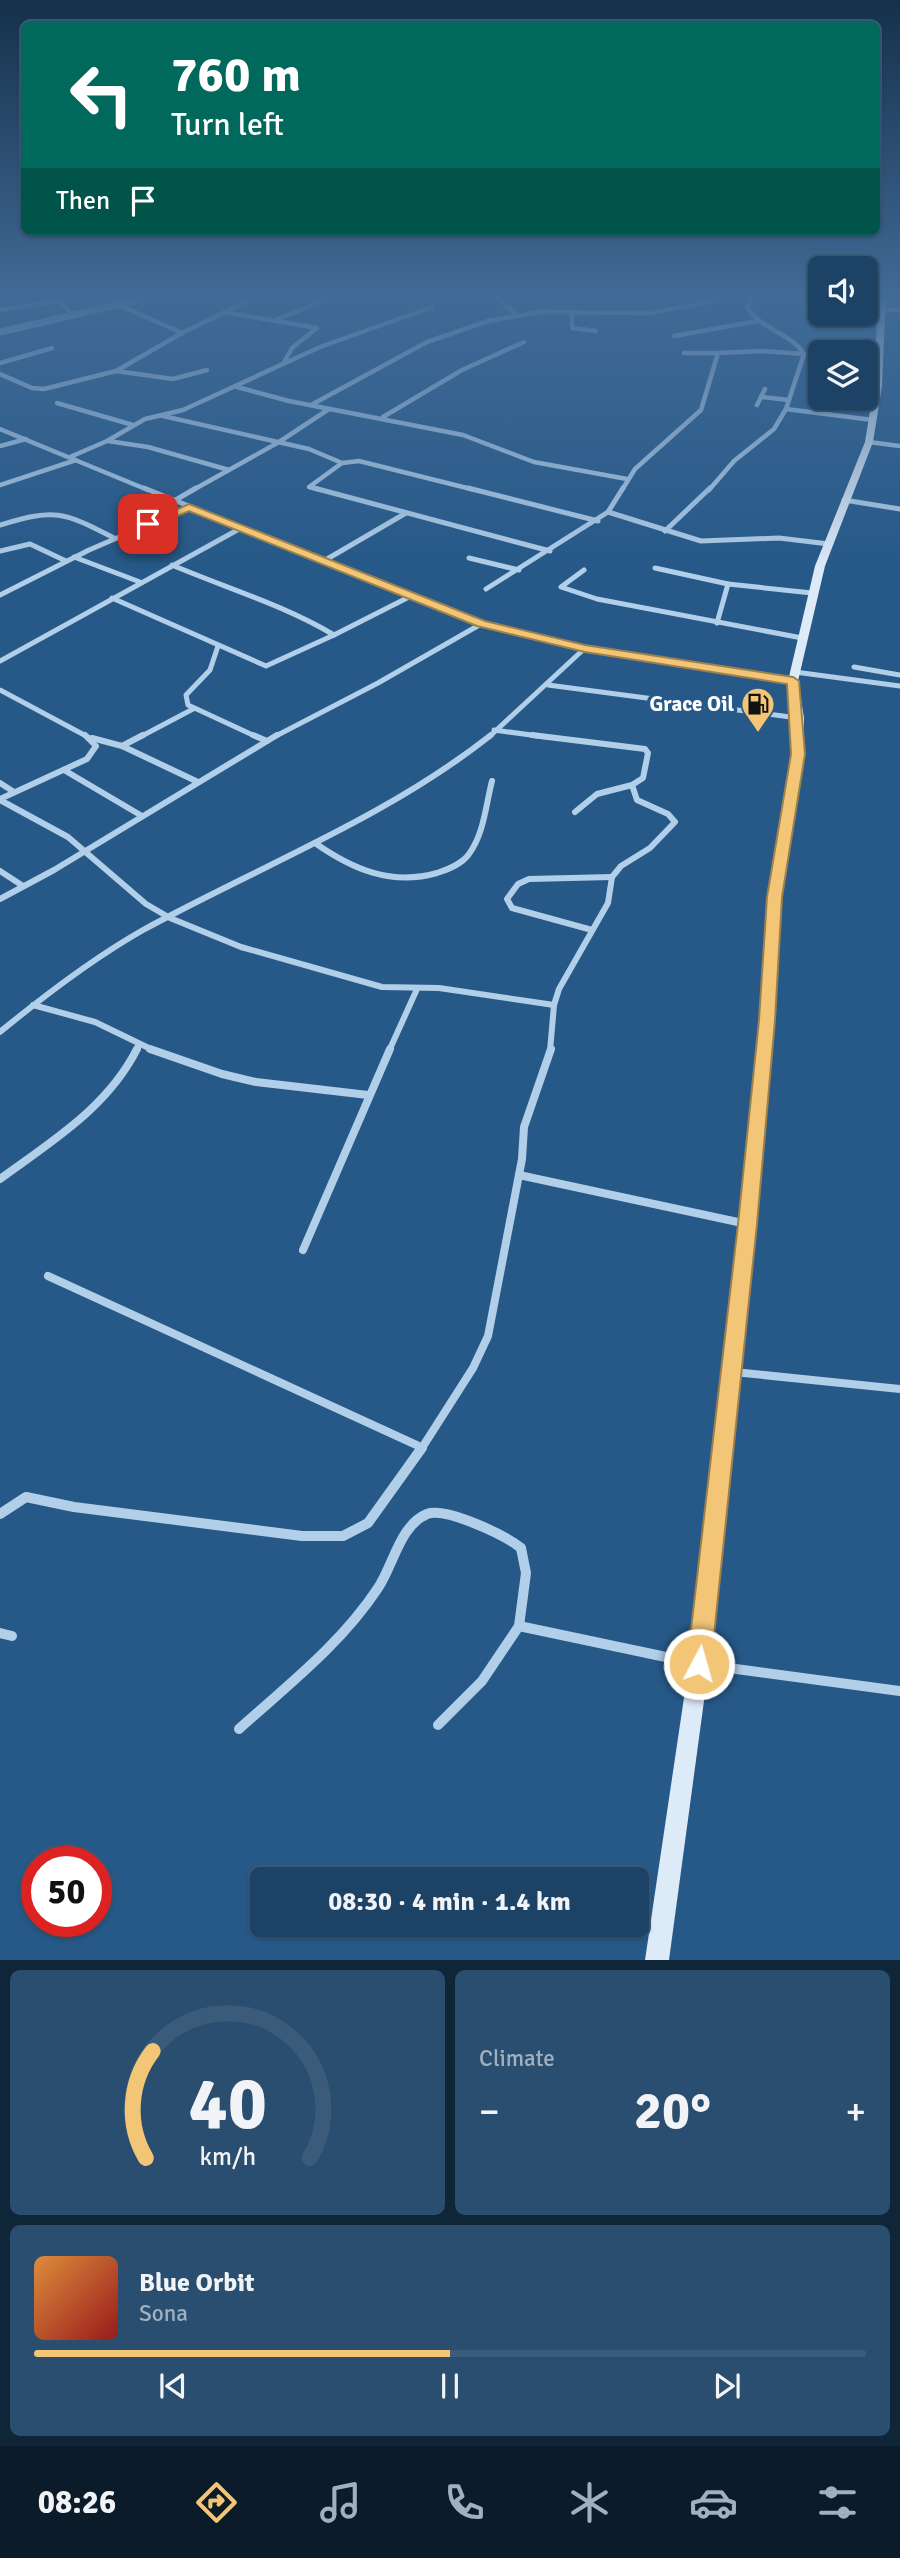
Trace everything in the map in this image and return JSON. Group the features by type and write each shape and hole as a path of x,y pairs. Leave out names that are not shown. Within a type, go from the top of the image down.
{"main road":[{"path":"657,1959 699,1664 748,1224 767,1020 773,908 794,789 798,718 794,676 812,593 844,500 869,442 875,387"}],"street":[{"path":"31,387 50,387"},
{"path":"70,457 107,441 133,425 159,415 183,410 236,387"},
{"path":"239,387 329,409 383,417 463,435 534,463 627,480"},
{"path":"311,405 343,387"},
{"path":"383,417 433,387"},
{"path":"486,589 598,521 608,512 627,480 641,463 674,438 701,410 708,387"},
{"path":"665,531 707,492 733,461 774,429 786,409 793,387"},
{"path":"757,405 765,389"},
{"path":"761,397 789,400"},
{"path":"57,403 133,425"},
{"path":"174,500 279,442 329,409"},
{"path":"786,409 873,420"},
{"path":"159,415 316,451 342,463"},
{"path":"0,429 322,562 481,624 585,648 794,676 900,686"},
{"path":"0,446 27,439"},
{"path":"107,441 148,447 229,471"},
{"path":"869,442 900,446"},
{"path":"0,485 77,460"},
{"path":"550,551 309,487 342,463 359,461 598,521"},
{"path":"844,500 900,509"},
{"path":"0,595 114,538 189,507"},
{"path":"0,525 43,512 57,511 114,538"},
{"path":"608,512 701,541 779,538 829,544"},
{"path":"322,562 406,513"},
{"path":"0,662 241,528"},
{"path":"0,551 30,544 66,561"},
{"path":"74,557 140,582"},
{"path":"469,558 519,570"},
{"path":"172,565 249,598 300,615 334,635"},
{"path":"655,568 728,584 812,593"},
{"path":"584,570 561,587 597,598 802,638"},
{"path":"718,623 728,584"},
{"path":"112,598 259,665 274,666 409,597"},
{"path":"0,899 267,741 378,683 481,624"},
{"path":"218,646 209,670 187,695 188,705 267,741"},
{"path":"0,1032 100,957 423,783 548,685 585,648"},
{"path":"854,667 900,675"},
{"path":"548,685 798,718"},
{"path":"0,690 91,738 122,746 198,782"},
{"path":"122,746 193,709"},
{"path":"494,730 645,749 648,753 643,778 632,785 597,794 575,813"},
{"path":"91,738 96,746 93,754 0,800 85,850 113,879 170,918 241,947 382,987 473,991 554,1005"},
{"path":"64,770 142,816"},
{"path":"315,843 349,866 380,877 433,874 464,860 472,850 492,781"},
{"path":"0,783 14,792"},
{"path":"592,930 512,908 507,899 518,884 529,879 612,877 674,825 674,820 668,814 638,802 632,785"},
{"path":"0,871 23,886"},
{"path":"0,1514 26,1497 74,1507 270,1532 343,1535 368,1523 422,1448 473,1368 488,1336 519,1175 524,1127 550,1056 554,1005 559,989 608,903 612,877"},
{"path":"303,1250 368,1095 417,989"},
{"path":"33,1005 94,1022 139,1045 186,1064 256,1082 368,1095"},
{"path":"0,1180 66,1135 120,1082 139,1045"},
{"path":"519,1175 748,1224"},
{"path":"48,1276 422,1448"},
{"path":"732,1372 900,1389"},
{"path":"239,1729 364,1609 408,1532 418,1517 427,1512 435,1512 515,1541 525,1553 527,1568 519,1626 482,1681 438,1725"},
{"path":"519,1626 699,1664 900,1691"},
{"path":"0,1633 12,1636"}],"place":[{"name":"Grace Oil","path":"758,734"}],"route":[{"path":"148,524 189,507 481,624 585,648 793,681 798,718 798,754 774,897 767,1020 748,1224 699,1664"}]}
